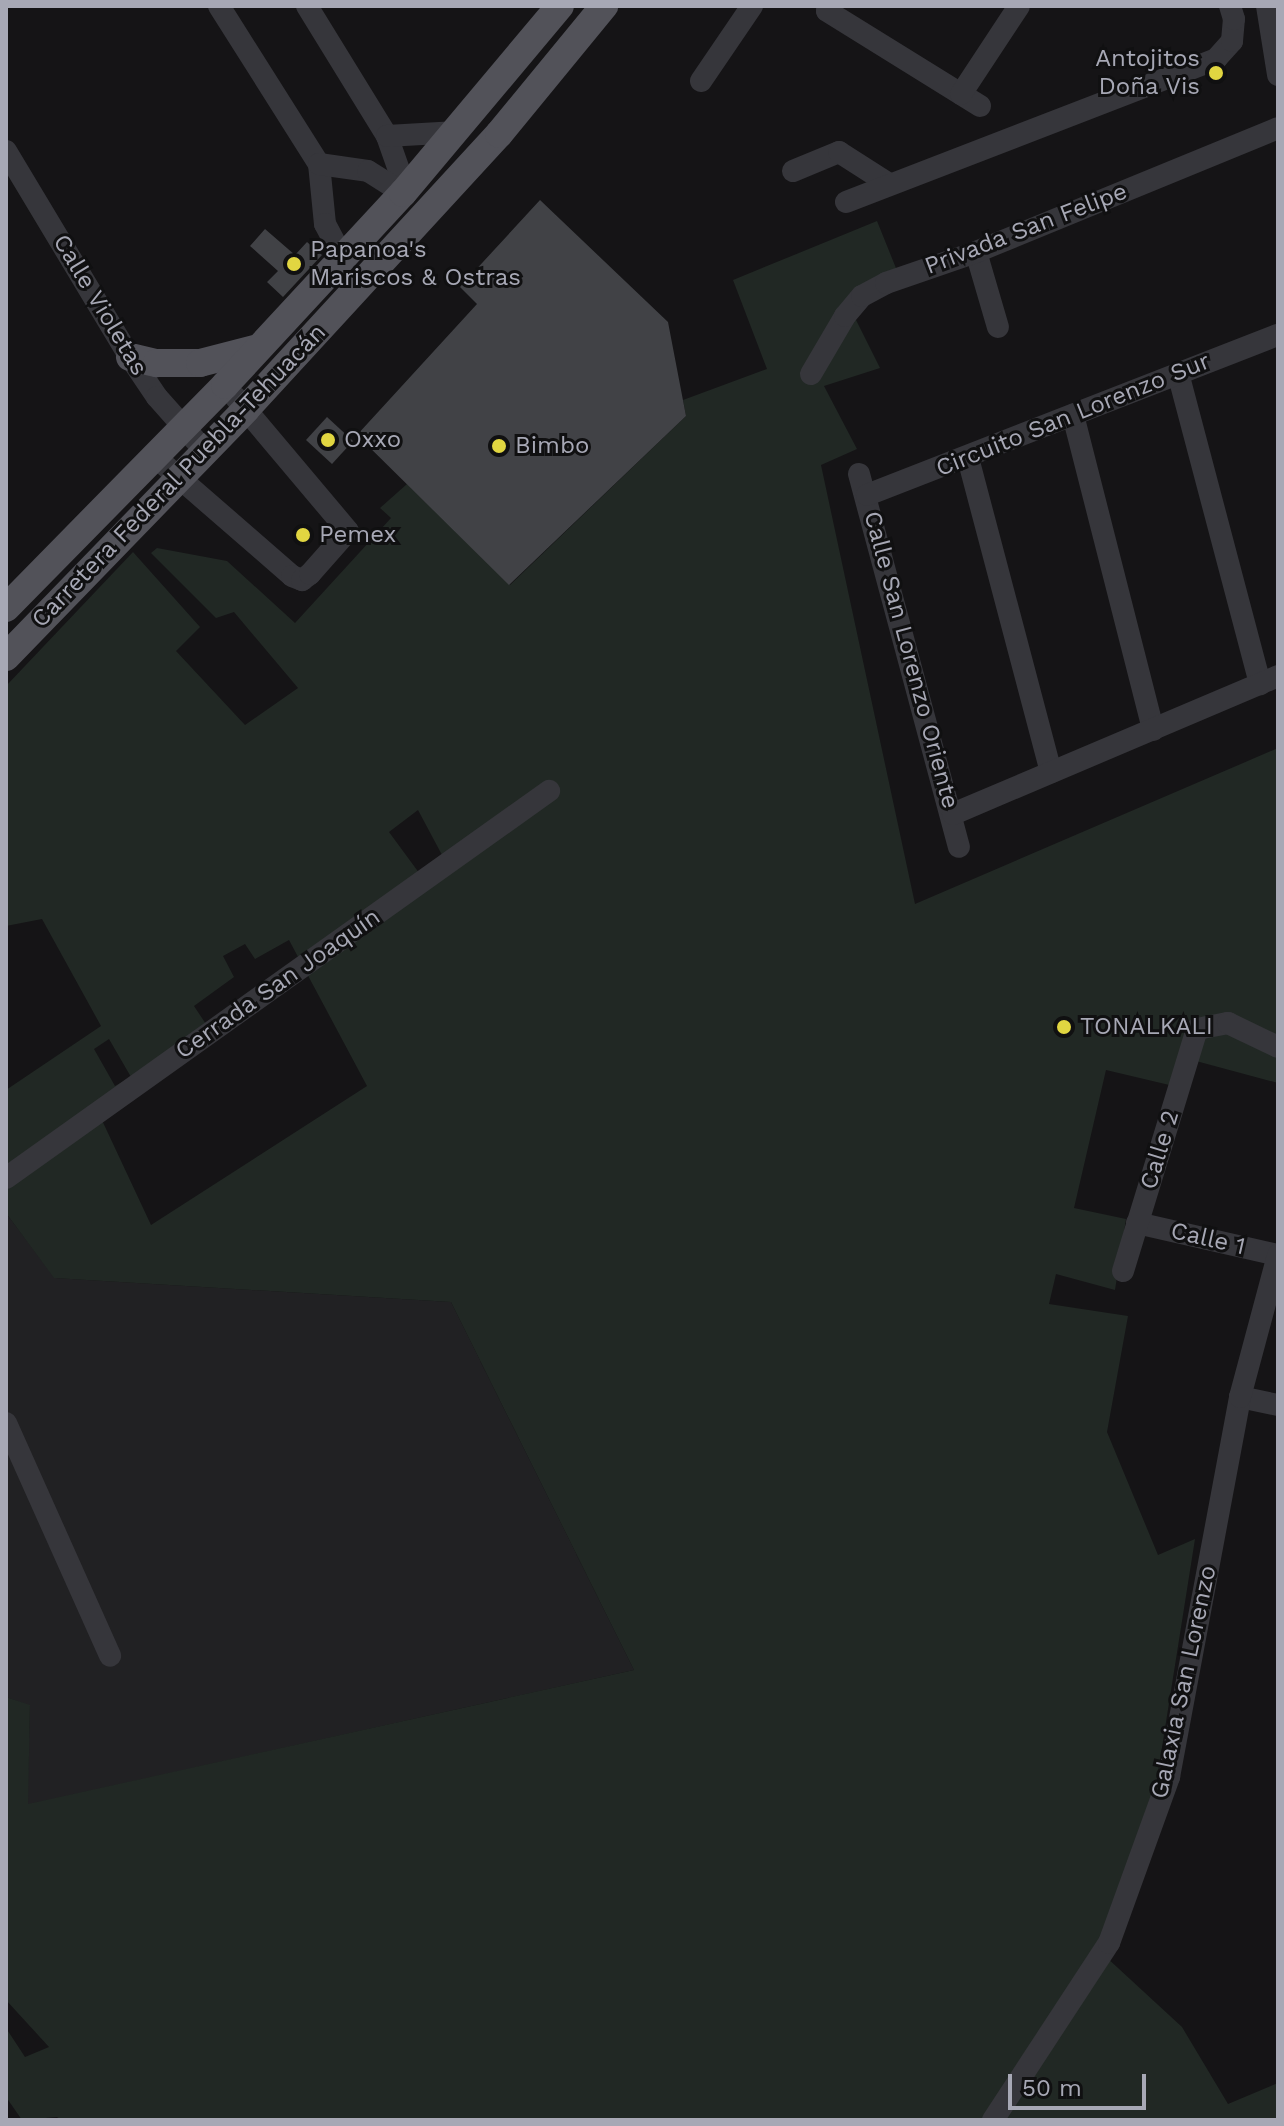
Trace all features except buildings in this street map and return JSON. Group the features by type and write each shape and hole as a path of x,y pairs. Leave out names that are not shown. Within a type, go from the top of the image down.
{"main road":[{"name":"Carretera Federal Puebla-Tehuacán","path":"6,608 18,585 225,385 343,258 457,132 560,6"},
{"name":"Carretera Federal Puebla-Tehuacán","path":"6,657 246,409 499,134 604,6"},
{"path":"130,357 157,363 200,363 259,348"}],"street":[{"path":"219,6 319,164 325,224 343,258"},
{"path":"307,6 387,136 404,191"},
{"path":"701,81 752,6"},
{"path":"828,8 970,100 1019,6"},
{"path":"846,202 1216,59 1232,41 1234,19 1230,6"},
{"path":"1267,6 1278,72"},
{"name":"Privada San Felipe","path":"811,374 845,316 862,296 886,283 976,252 1278,128"},
{"path":"387,136 457,132"},
{"name":"Calle Violetas","path":"6,151 130,357 181,426 205,451"},
{"path":"793,171 839,152 889,184"},
{"path":"319,164 368,171 404,191"},
{"path":"976,252 998,327"},
{"name":"Circuito San Lorenzo Sur","path":"863,484 968,458 1278,335"},
{"path":"953,814 1269,680 1178,373"},
{"path":"153,455 177,480 292,576 302,580 342,542 348,531 345,524 225,385"},
{"path":"1073,415 1153,730"},
{"path":"968,458 1051,772"},
{"name":"Calle San Lorenzo Oriente","path":"863,484 953,814 959,847"},
{"name":"Cerrada San Joaquín","path":"6,1178 549,791"},
{"name":"Calle 2","path":"1123,1271 1197,1029 1228,1023 1278,1047"},
{"name":"Calle 1","path":"1137,1223 1278,1255"},
{"name":"Galaxia San Lorenzo","path":"993,2120 1109,1943 1169,1777 1240,1397 1278,1255"},
{"path":"1240,1397 1278,1405"},
{"path":"6,1423 110,1656"}],"shaded area":[{"path":"877,221 902,283 851,310 880,368 824,386 857,449 821,465 915,904 1278,748 1278,1083 1196,1061 1182,1088 1106,1070 1074,1208 1126,1219 1115,1290 1056,1274 1049,1304 1128,1316 1107,1432 1158,1555 1195,1539 1147,1842 1101,1952 991,2120 61,2120 57,2117 22,2120 6,2097 6,2028 25,2057 49,2047 6,2000 6,1697 30,1705 28,1804 634,1670 451,1302 54,1278 6,1213 6,1090 101,1026 42,919 6,926 6,686 133,552 200,627 176,651 245,725 298,688 234,612 216,618 151,553 157,548 227,561 295,623 391,518 380,508 407,484 510,585 686,416 683,400 767,369 733,280","holes":["418,810 450,870 428,885 389,832","289,940 367,1086 151,1225 100,1116 214,1036 194,1006 234,977 223,956 245,944 255,959","109,1039 131,1077 115,1086 94,1049"]},
{"path":"6,1213 55,1278 451,1302 634,1670 27,1805 30,1706 6,1697"},
{"path":"1105,1956 1182,2027 1228,2104 1278,2083 1278,2120 1002,2120"}],"place":[{"name":"Antojitos Doña Vis","path":"1216,73"},
{"name":"Papanoa's Mariscos & Ostras","path":"294,264"},
{"name":"Oxxo","path":"328,440"},
{"name":"Bimbo","path":"499,446"},
{"name":"Pemex","path":"303,535"},
{"name":"TONALKALI","path":"1064,1027"}]}
